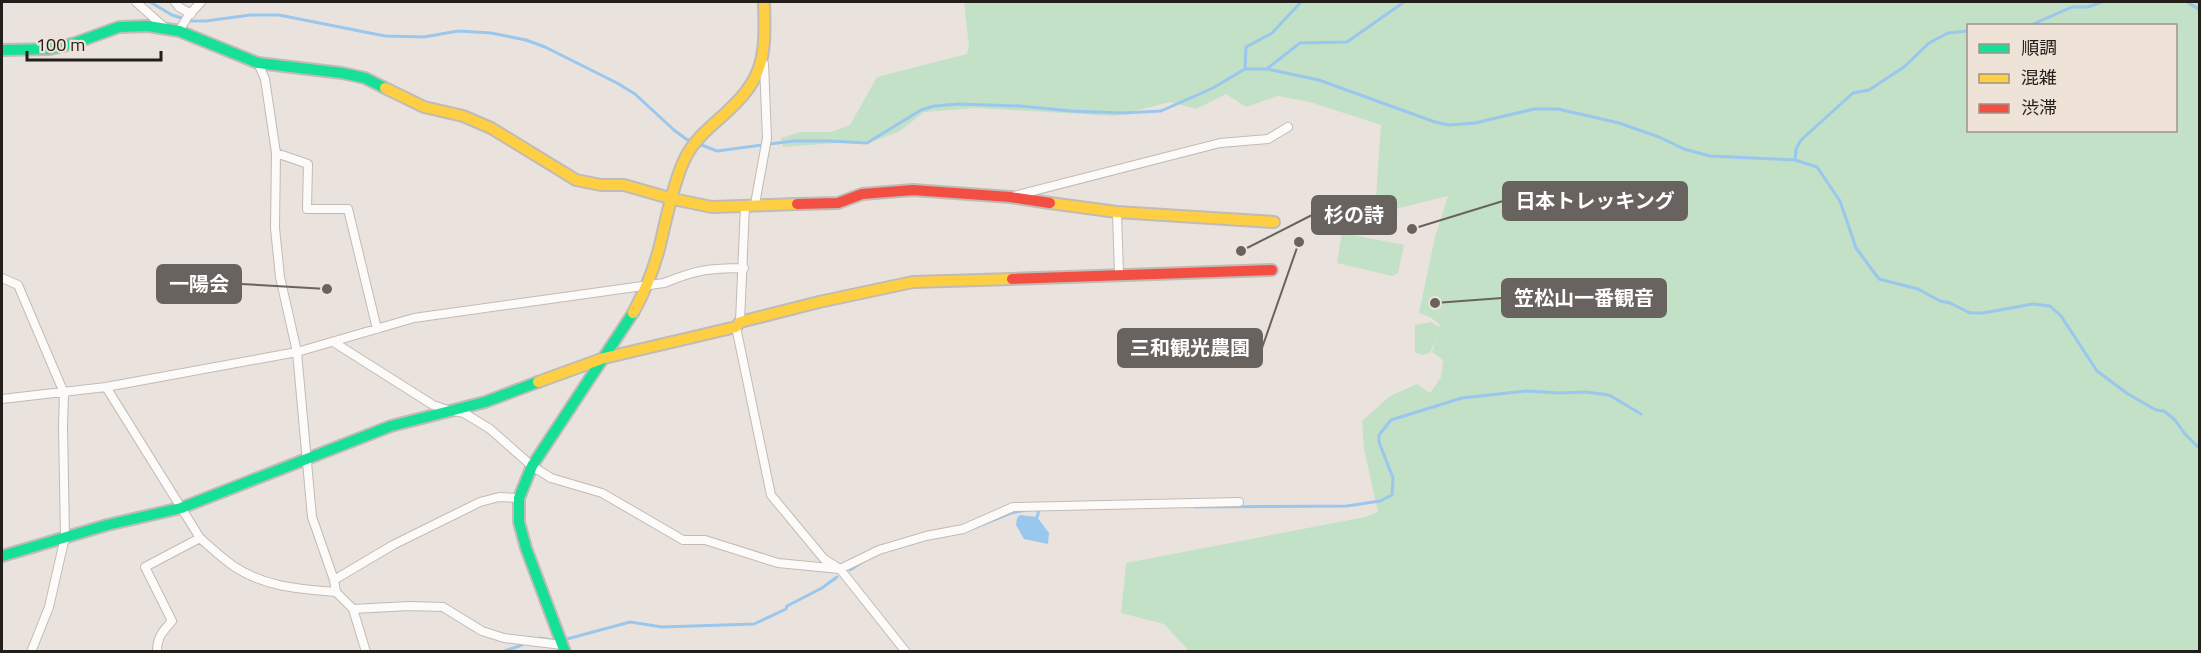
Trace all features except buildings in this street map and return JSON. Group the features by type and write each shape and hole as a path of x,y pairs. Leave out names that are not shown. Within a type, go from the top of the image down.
{"street":[{"path":"136,2 166,28"},
{"path":"175,2 189,15"},
{"path":"181,28 201,2"},
{"path":"764,2 765,148 750,205 738,325 771,495 824,559 840,569 906,651"},
{"path":"2,50 30,51 66,46 136,25 181,28 258,63 365,78 424,107 463,116 491,128 576,180 601,185 624,185 712,207 838,203 862,194 913,190 1010,197 1117,212 1274,222"},
{"path":"563,648 526,548 519,522 519,498 532,466 632,315 647,285 681,168 690,148 746,95 764,59"},
{"path":"258,63 265,79 276,153 275,228 280,278 297,352 312,517 336,592 353,609 366,651"},
{"path":"1010,197 1220,143 1268,139 1288,127"},
{"path":"276,153 308,164 307,209 348,209 377,329"},
{"path":"1117,212 1119,274"},
{"path":"2,399 106,387 297,352 335,343 414,318 664,283 708,268 744,268"},
{"path":"2,556 65,537 181,508 391,426 485,402 604,358 738,325 819,302 913,282 1272,270"},
{"path":"2,278 18,285 64,393 65,537 49,607 32,651"},
{"path":"335,343 433,405 464,413 490,429 532,466 551,478 602,493 682,540 705,540 778,563 840,569 879,550 926,536 963,529 1013,507 1239,502"},
{"path":"106,387 200,538 232,565 262,580 293,588 336,592"},
{"path":"334,580 393,545 480,501 500,497 519,498"},
{"path":"157,651 157,641 161,633 172,621 145,567 200,538"},
{"path":"353,609 443,607 482,631 497,636 563,648"}],"green space":[{"path":"964,2 2199,2 2199,651 1189,651 1164,624 1121,613 1126,563 1365,517 1378,512 1364,449 1362,421 1390,396 1417,384 1430,393 1441,377 1443,360 1432,352 1437,336 1430,353 1422,355 1415,352 1415,325 1431,322 1439,327 1440,325 1430,317 1419,313 1435,237 1448,196 1375,214 1381,125 1310,102 1278,96 1246,107 1226,94 1196,109 1170,102 1115,116 976,108 924,112 900,131 877,140 783,147 781,138 799,132 831,132 850,125 877,77 967,54 969,46"},
{"path":"1342,233 1404,245 1398,273 1392,276 1337,263"}],"water":[{"path":"1020,515 1037,517 1049,533 1048,544 1024,539 1016,525"}],"waterway":[{"path":"150,2 172,15 191,21 250,15 279,15 385,36 424,37 458,31 491,33 526,40 617,83 635,94 686,139 717,151 793,141 867,143 921,110 934,106 959,104 1020,106 1124,113 1161,111 1213,88 1245,69 1267,69 1319,80 1449,125 1475,123 1534,109 1558,109 1619,123 1659,137 1684,149 1710,156 1795,160 1817,167 1840,201 1856,248 1879,279 1918,289 1970,313 1983,313 2033,304 2050,306 2061,316 2097,371 2128,394 2156,410 2164,411 2200,449"},
{"path":"1245,69 1246,47 1272,33 1301,2"},
{"path":"1268,68 1300,43 1347,42 1404,2"},
{"path":"2034,24 2072,7 2088,7 2102,2"},
{"path":"2187,2 2200,10"},
{"path":"1795,160 1796,149 1801,140 1853,93 1869,90 1904,67 1929,43 1948,33 1967,31"},
{"path":"1194,507 1347,506 1380,501 1392,495 1393,478 1379,442 1379,435 1391,420 1462,398 1527,391 1586,392 1609,395 1641,414"},
{"path":"976,527 1011,513 1026,510"},
{"path":"1037,517 1039,510"},
{"path":"850,570 864,561"},
{"path":"567,639 630,622 662,627 754,624 786,609 787,606 822,588 837,577"},
{"path":"540,638 551,640"},
{"path":"502,652 522,645"}],"traffic: fast":[{"path":"2,50 50,49 75,43 119,27 148,26 179,31 258,63 342,73 365,78 385,88"},
{"path":"565,652 526,548 519,522 519,498 532,466 633,313"},
{"path":"2,556 107,525 181,508 391,426 485,402 538,382"}],"traffic: slow":[{"path":"633,313 654,266 675,186 685,158 702,134 734,105 754,80 763,54 764,2"},
{"path":"385,88 424,107 463,116 491,128 576,180 601,185 624,185 712,207 797,204"},
{"path":"1050,203 1117,212 1274,222"},
{"path":"538,382 604,358 736,327 740,322 819,302 913,282 1012,279"}],"traffic: jam":[{"path":"797,204 838,203 862,194 913,190 1010,197 1050,203"},
{"path":"1012,279 1272,270"}],"place":[{"name":"日本トレッキング","path":"1412,229"},
{"name":"三和観光農園","path":"1299,242"},
{"name":"杉の詩","path":"1241,251"},
{"name":"一陽会","path":"327,289"},
{"name":"笠松山一番観音","path":"1435,303"}]}
